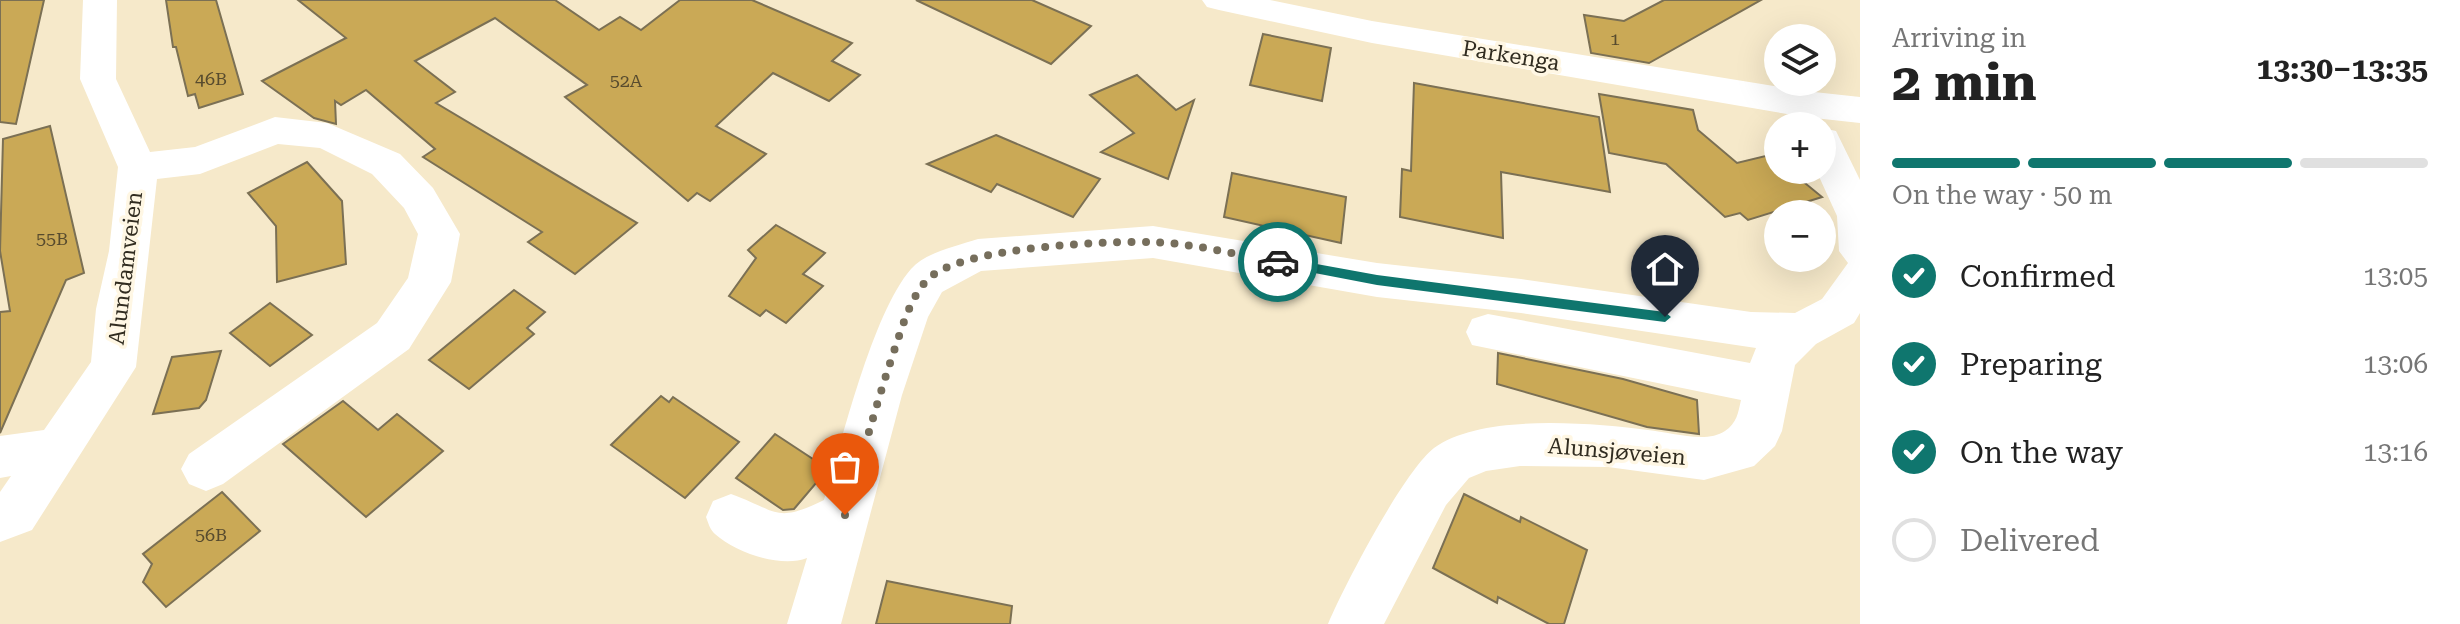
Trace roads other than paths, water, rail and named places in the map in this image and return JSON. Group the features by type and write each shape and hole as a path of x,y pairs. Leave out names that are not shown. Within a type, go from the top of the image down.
{"street":[{"name":"Alundamveien","path":"7,516 113,367 118,309 130,251 138,167 98,79 100,0"},
{"name":"Parkenga","path":"1219,0 1794,112"},
{"path":"1836,112 1860,110"},
{"path":"138,167 200,160 275,130 327,136 386,164 419,198 439,234 429,282 393,336 206,469"},
{"path":"1836,171 1857,216 1860,251"},
{"name":"Alunsjøveien","path":"814,624 879,395 907,314 927,280 949,266 978,255 1153,242 1377,280 1521,296 1751,330 1800,331"},
{"name":"Alunsjøveien","path":"1362,622 1428,489 1452,463 1481,450 1547,443 1608,446 1704,458 1737,451 1758,431 1774,357 1800,331 1838,311 1860,276"},
{"path":"1488,332 1770,386"},
{"path":"0,457 36,450 54,452"},
{"path":"731,517 773,540 792,540 845,515"}]}
